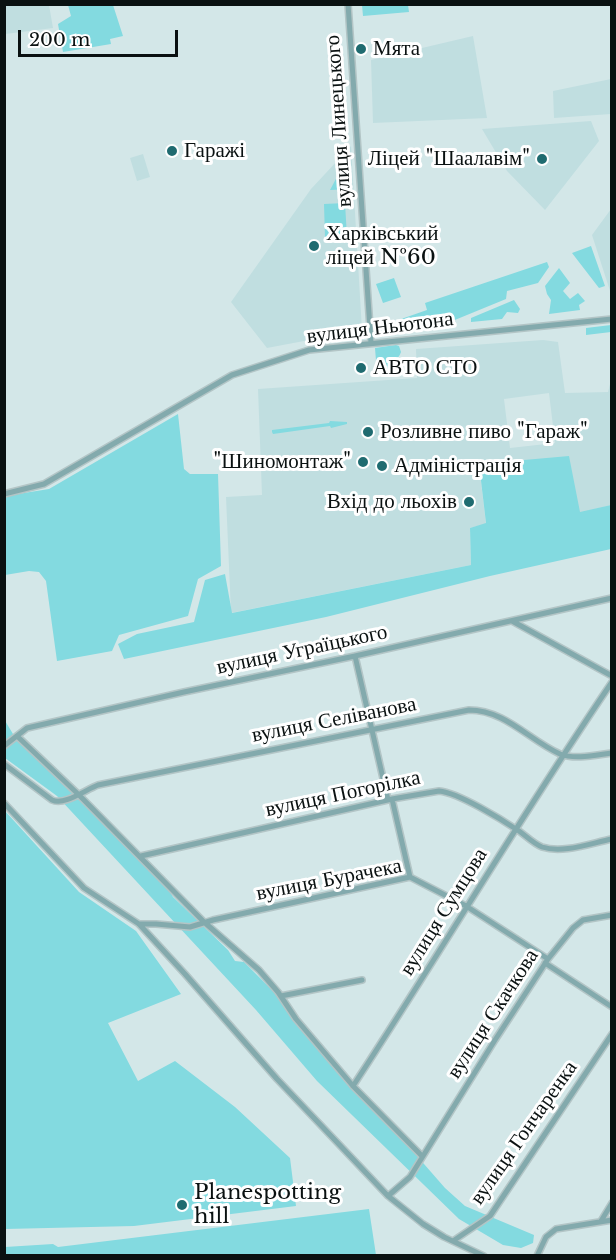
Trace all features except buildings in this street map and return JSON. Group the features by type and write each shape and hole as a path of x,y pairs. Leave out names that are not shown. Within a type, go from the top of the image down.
{"street":[{"name":"вулиця Линецького","path":"348,4 371,343"},
{"name":"вулиця Ньютона","path":"4,494 44,484 232,375 309,350 612,320"},
{"name":"вулиця Уграїцького","path":"4,746 27,728 612,598"},
{"path":"512,621 612,676"},
{"path":"355,656 370,729 410,878"},
{"name":"вулиця Сумцова","path":"353,1086 562,755 612,682"},
{"name":"вулиця Селіванова","path":"4,764 58,803 98,785 469,710 483,710 500,717 562,755"},
{"path":"16,736 141,856 204,922 259,970 281,996 296,1019 353,1086 422,1156"},
{"path":"562,755 587,756 612,753"},
{"name":"вулиця Погорілка","path":"141,856 420,793 446,792 516,829 540,847 570,848 612,839"},
{"path":"4,804 84,888 139,924 277,1079 387,1196 423,1224 484,1256"},
{"name":"вулиця Бурачека","path":"139,924 190,927 204,922 410,878 466,906 612,1007"},
{"name":"вулиця Скачкова","path":"387,1196 410,1177 547,961 567,935 583,920 612,915"},
{"path":"281,996 362,980"},
{"name":"вулиця Гончаренка","path":"453,1241 490,1216 612,1034"},
{"path":"601,1221 612,1203"},
{"path":"537,1256 546,1237 556,1229 612,1221"}],"shaded area":[{"path":"4,5 49,5 53,28 5,34"},
{"path":"68,5 113,5 123,36 110,39 111,44 63,52 58,24 71,16"},
{"path":"362,5 408,5 409,12 363,16"},
{"path":"473,36 487,118 373,123 371,60"},
{"path":"611,79 611,114 554,118 553,91"},
{"name":"Ліцей \"Шаалавім\"","path":"591,121 599,141 545,210 507,171 482,129"},
{"name":"Харківський ліцей №60","path":"351,146 362,330 267,348 231,302 311,189"},
{"path":"143,154 150,177 137,181 130,158"},
{"path":"351,174 351,189 330,190 338,175"},
{"path":"345,203 347,237 325,238 324,204"},
{"path":"612,209 611,294 592,235"},
{"path":"591,246 605,286 599,288 572,253"},
{"path":"547,262 549,267 538,283 507,291 506,299 445,324 382,332 381,326 427,310 425,303"},
{"path":"559,268 570,283 563,291 570,299 578,293 585,301 579,305 580,310 549,314 551,300 545,286"},
{"path":"394,278 401,297 383,303 376,284"},
{"path":"514,300 520,309 518,313 507,312 502,319 471,322 471,318"},
{"path":"611,325 611,332 586,335 586,328"},
{"path":"543,340 558,342 565,393 608,392 611,380 611,505 580,513 479,465 486,524 470,528 471,565 231,613 226,497 262,495 258,389 417,378 416,349","holes":["549,393 555,443 510,448 504,399"]},
{"path":"399,346 401,352 397,359 387,367 392,371 377,373 375,348"},
{"path":"178,414 184,469 190,474 218,474 221,566 198,579 188,616 119,635 112,651 57,661 46,581 39,572 29,571 5,575 5,496 49,489"},
{"path":"330,421 347,422 347,424 331,428 330,426 273,434 272,432 272,430 329,423"},
{"path":"569,456 580,512 611,505 611,549 490,576 326,617 124,659 118,644 137,634 194,622 205,580 225,574 232,613 471,565 470,528 486,523 479,464"},
{"path":"4,719 13,734 52,769 168,888 173,897 228,950 235,961 244,962 274,992 296,1023 344,1080 396,1132 445,1188 465,1206 534,1235 533,1243 521,1248 503,1245 459,1219 317,1081 256,1010 57,796 5,758"},
{"path":"5,811 79,892 136,931 181,994 108,1023 138,1081 175,1061 235,1107 290,1158 296,1206 134,1226 5,1229"},
{"path":"369,1209 376,1255 5,1255 5,1247 53,1244 58,1247"}],"place":[{"name":"Мята","path":"361,49"},
{"name":"Гаражі","path":"172,151"},
{"name":"Ліцей \"Шаалавім\"","path":"542,159"},
{"name":"Харківський ліцей №60","path":"314,246"},
{"name":"АВТО СТО","path":"361,368"},
{"name":"Розливне пиво \"Гараж\"","path":"368,432"},
{"name":"\"Шиномонтаж\"","path":"363,462"},
{"name":"Адміністрація","path":"382,466"},
{"name":"Вхід до льохів","path":"469,502"},
{"name":"Planespotting hill","path":"182,1205"}]}
